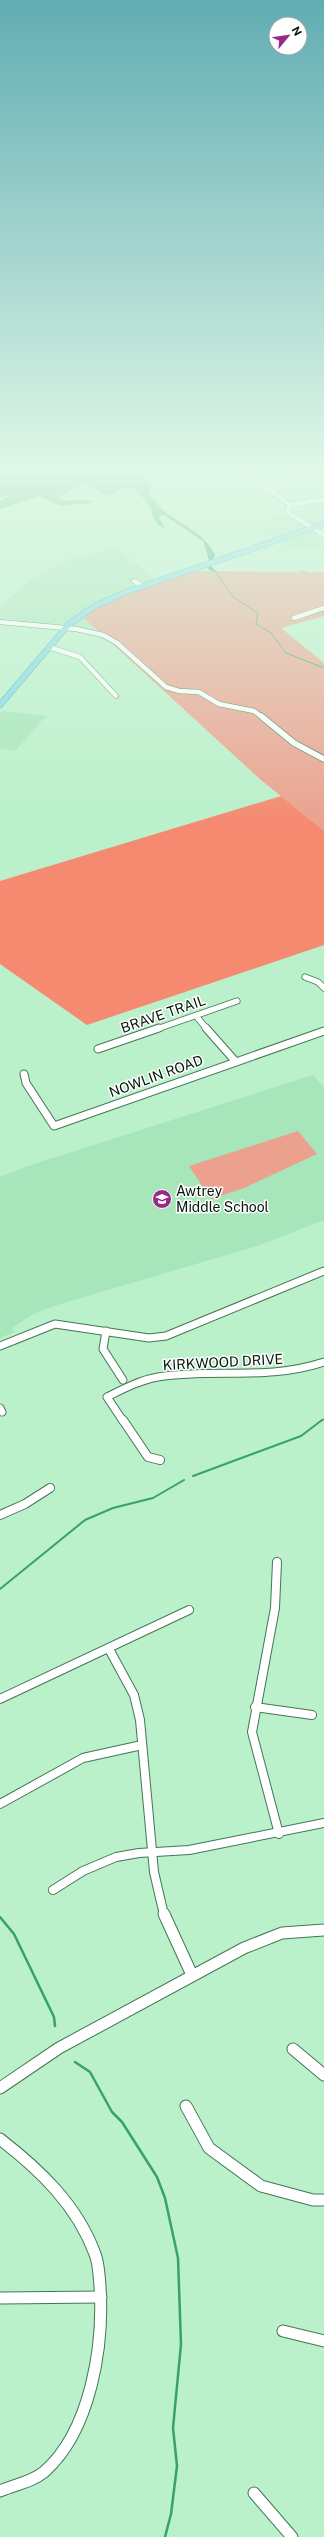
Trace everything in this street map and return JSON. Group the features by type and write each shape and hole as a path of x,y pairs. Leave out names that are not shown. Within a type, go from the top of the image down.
{"main road":[{"path":"0,705 65,628 100,603 139,587"}],"street":[{"path":"294,618 324,608"},
{"path":"0,622 87,631 108,637 166,686 179,691 199,692 219,704 254,711 294,743 324,759"},
{"path":"49,647 80,657 116,696"},
{"path":"305,977 318,982 324,988"},
{"name":"BRAVE TRAIL","path":"98,1049 237,1001"},
{"path":"196,1016 236,1062"},
{"name":"NOWLIN ROAD","path":"24,1074 26,1083 54,1126 324,1031"},
{"path":"0,1346 55,1324 148,1338 166,1336 323,1274"},
{"path":"106,1331 103,1349 123,1380"},
{"name":"KIRKWOOD DRIVE","path":"160,1460 148,1457 107,1397 124,1389 156,1378 268,1375 300,1370 324,1362"},
{"path":"0,1515 25,1504 50,1488"},
{"path":"277,1562 275,1608 255,1707 252,1732 279,1834"},
{"path":"0,1699 109,1649 189,1610"},
{"path":"109,1649 134,1695 140,1720 154,1853 154,1872 163,1912 192,1974"},
{"path":"255,1707 312,1715"},
{"path":"0,1804 83,1758 142,1746"},
{"path":"53,1890 74,1874 98,1863 137,1853 194,1850 279,1834 324,1823"},
{"path":"0,2088 59,2048 192,1974 244,1948 282,1933 324,1930"},
{"path":"293,2049 324,2074"},
{"path":"186,2106 209,2148 261,2186 324,2200"},
{"path":"0,2139 45,2176 81,2222 96,2255 101,2297 101,2328 97,2354 82,2412 66,2449 44,2472 0,2491"},
{"path":"0,2298 101,2297"},
{"path":"283,2331 324,2341"},
{"path":"254,2494 292,2537"}],"shaded area":[{"path":"22,587 144,587 82,616 104,635 0,623 0,607"},
{"path":"145,587 324,587 324,616 281,628 324,663 324,831 261,780 82,616 99,603"},
{"path":"3,711 46,716 15,751 0,748 0,714"},
{"path":"281,796 324,831 324,945 87,1025 0,964 0,881"},
{"name":"Awtrey Middle School","path":"313,1075 324,1087 324,1220 257,1246 57,1305 35,1313 12,1328 14,1332 0,1338 0,1177 28,1166"},
{"path":"298,1131 317,1154 244,1188 211,1199 189,1166"}],"waterway":[{"path":"226,587 233,597 258,613 256,624 271,633 286,653 324,668"},
{"path":"193,1476 301,1436 322,1420"},
{"path":"0,1589 85,1520 113,1508 153,1498 184,1480"},
{"path":"0,1917 14,1934 54,2017 55,2026"},
{"path":"75,2062 90,2072 112,2112 122,2122 157,2177 165,2198 178,2258 181,2344 173,2428 177,2466 171,2514 165,2537"}],"place":[{"name":"Awtrey Middle School","path":"162,1199"}]}
